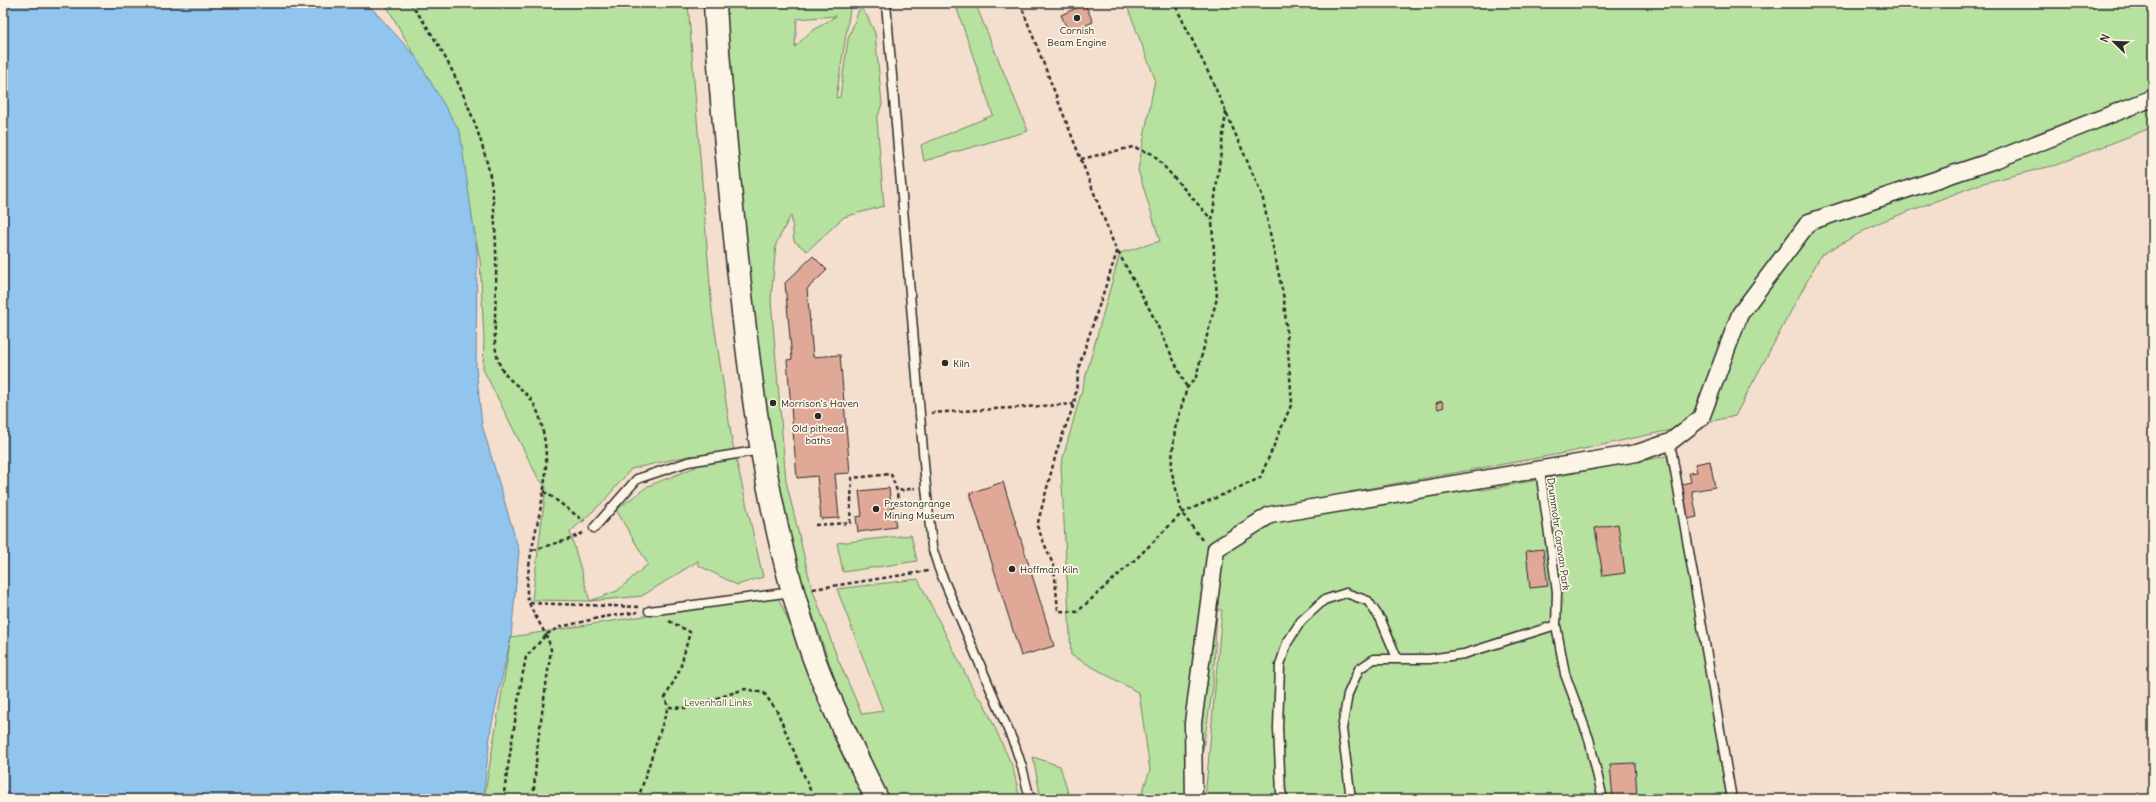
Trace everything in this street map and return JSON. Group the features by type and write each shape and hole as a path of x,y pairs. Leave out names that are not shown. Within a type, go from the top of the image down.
{"main road":[{"path":"715,3 718,62 742,310 762,450 774,521 793,591 814,657 847,738 877,799"}],"street":[{"path":"1194,799 1193,723 1216,549 1270,515 1637,453 1670,442 1701,418 1740,314 1809,222 1992,161 2153,98"}],"lane":[{"path":"886,3 932,547 939,569 1015,746 1022,766 1030,799"},
{"path":"1670,442 1732,799"},
{"path":"594,528 637,479 688,462 762,450"},
{"name":"Drummohr Caravan Park","path":"1540,470 1557,592 1556,625 1565,674 1589,739 1603,799"},
{"path":"649,611 793,591"},
{"path":"1284,799 1281,792 1278,728 1280,666 1287,643 1300,621 1324,600 1346,593 1368,601 1381,620 1397,658"},
{"path":"1351,799 1342,729 1348,694 1359,669 1374,659 1429,659 1464,654 1556,625"}],"path":[{"path":"410,3 419,15 449,66 478,132 490,173 495,227 495,350 502,373 529,397 539,414 547,459 540,519 533,550 527,595 547,634 551,650 538,741 533,799"},
{"path":"1020,3 1118,252 1151,312 1187,388"},
{"path":"1118,252 1080,363 1074,404 1056,450 1037,526 1054,567 1058,611 1077,612 1137,558 1182,512 1260,478 1292,403 1284,299 1262,195 1226,112 1174,3"},
{"path":"1202,540 1182,512 1171,469 1175,429 1187,388 1196,377 1217,298 1212,221 1226,112"},
{"path":"1081,159 1133,147 1153,154 1212,221"},
{"path":"920,414 1074,404"},
{"path":"815,525 850,523 852,478 891,474 897,491 898,505 891,506"},
{"path":"897,491 926,487"},
{"path":"533,550 570,539 594,528 543,490"},
{"path":"793,591 939,569"},
{"path":"530,603 634,606 649,611 690,632 680,669 665,698 668,707 638,799"},
{"path":"504,799 520,683 526,657 547,634 560,627 603,617 649,611"},
{"path":"668,707 686,708 745,689 764,694 777,711 814,799"}],"green space":[{"path":"385,3 688,3 712,311 732,441 763,577 737,585 698,565 698,561 642,596 590,601 532,600 546,487 538,478 483,369 484,339 480,260 454,125","holes":["693,455 696,467 648,486 616,510 648,564 617,591 590,601 570,532 603,502 631,469"]},
{"path":"725,3 851,3 836,98 840,97 848,39 860,7 867,16 875,33 882,104 877,119 884,206 844,217 807,251 794,241 791,215 776,244 771,300 786,481 811,585 837,657 862,714 883,711 837,589 918,579 976,695 983,701 1013,768 1020,799 889,799 848,717 802,584 785,520 771,448 757,355 729,86","holes":["836,16 809,33 795,47 797,19"]},
{"path":"975,3 1028,131 924,161 921,145 993,115 957,9"},
{"path":"1126,3 2153,3 2153,127 2056,165 1983,183 1878,223 1821,255 1735,416 1565,453 1349,492 1474,488 1483,490 1667,456 1686,552 1727,799 1205,799 1222,610 1217,610 1213,686 1195,799 1140,799 1150,770 1139,693 1071,655 1061,465 1120,253 1160,241 1138,170 1155,79"},
{"path":"911,535 917,561 843,572 837,543"},
{"name":"Levenhall Links","path":"777,595 866,799 484,799 511,637"},
{"path":"1033,757 1060,766 1070,799 1041,799"}],"water":[{"path":"3,3 367,3 416,57 460,132 477,251 476,368 482,425 519,551 511,637 491,728 483,799 3,799"}],"building":[{"name":"Cornish Beam Engine","path":"1085,4 1093,22 1069,33 1061,15"},
{"name":"Old pithead baths","path":"813,256 827,270 807,289 813,357 840,355 850,473 835,474 839,518 821,519 817,476 797,478 787,360 792,359 785,283"},
{"path":"1442,401 1444,407 1438,409 1436,403"},
{"path":"1710,461 1715,487 1692,491 1697,517 1688,519 1682,484 1691,482 1689,473 1697,472 1695,464"},
{"name":"Hoffman Kiln","path":"1003,482 1054,646 1021,656 970,493"},
{"name":"Prestongrange Mining Museum","path":"889,488 892,513 894,513 896,527 858,532 856,517 862,516 859,491"},
{"path":"1618,524 1625,573 1603,576 1595,528"},
{"path":"1543,549 1548,586 1530,588 1526,551"},
{"path":"1635,763 1637,798 1613,799 1610,764"}],"place":[{"name":"Cornish Beam Engine","path":"1077,18"},
{"name":"Kiln","path":"945,363"},
{"name":"Morrison's Haven","path":"773,403"},
{"name":"Old pithead baths","path":"818,416"},
{"name":"Prestongrange Mining Museum","path":"876,509"},
{"name":"Hoffman Kiln","path":"1012,569"}]}
